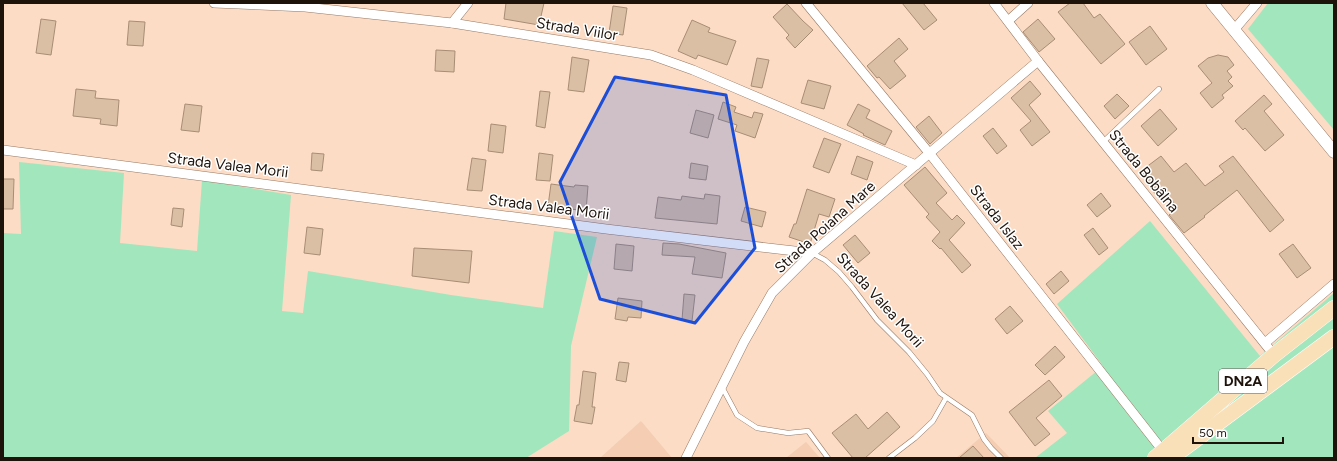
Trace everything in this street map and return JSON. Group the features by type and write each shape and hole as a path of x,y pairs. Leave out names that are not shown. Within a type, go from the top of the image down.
{"main road":[{"name":"DN2A","path":"1163,456 1269,349 1334,308"},
{"name":"DN2A","path":"1163,456 1334,337"}],"street":[{"name":"Strada Viilor","path":"214,3 305,7 452,23 651,55 693,70 916,165"},
{"path":"452,23 468,3"},
{"name":"Strada Islaz","path":"806,3 930,154 1163,456"},
{"name":"Strada Bobâlna","path":"994,3 1038,61 1269,349"},
{"path":"1008,21 1028,3"},
{"path":"1212,3 1334,152"},
{"path":"1234,30 1256,3"},
{"name":"Strada Poiana Mare","path":"686,458 744,342 772,293 812,254 1038,61"},
{"name":"Strada Valea Morii","path":"3,150 606,229 812,254"},
{"path":"1269,349 1334,284"}],"lane":[{"path":"1103,142 1159,89"},
{"name":"Strada Valea Morii","path":"812,254 825,260 839,272 877,320 909,352 940,393 964,408 972,415 984,439 1001,458"},
{"path":"722,387 737,415 757,428 788,434 808,431 828,458"},
{"path":"889,458 915,438 933,421 946,398"}],"highlighted area":[{"path":"615,77 726,95 755,248 695,323 600,299 560,182"}],"shaded area":[{"path":"641,421 672,458 600,458"},
{"path":"986,433 1010,458 956,458"},
{"path":"806,442 820,458 786,458"}],"green space":[{"path":"1268,3 1334,3 1334,130 1248,29"},
{"path":"19,162 124,173 120,243 197,251 202,180 291,195 282,311 303,313 308,271 451,295 543,308 554,231 597,237 571,346 569,431 526,458 3,458 3,233 21,234"},
{"path":"1150,221 1260,356 1334,293 1334,458 1035,458 1067,433 1048,411 1103,366 1057,304"}],"building":[{"path":"506,3 544,3 539,25 504,19"},
{"path":"902,3 923,3 937,20 924,30"},
{"path":"1070,3 1083,3 1094,18 1100,14 1125,44 1101,64 1058,12"},
{"path":"787,4 813,30 795,48 786,38 789,35 773,17"},
{"path":"613,6 627,8 623,35 609,33"},
{"path":"41,19 56,21 51,55 36,53"},
{"path":"1038,19 1055,39 1039,52 1023,32"},
{"path":"692,20 710,28 708,32 736,41 727,65 698,55 696,59 678,51"},
{"path":"129,21 145,22 143,46 127,45"},
{"path":"1150,26 1167,49 1146,65 1129,42"},
{"path":"899,38 908,49 894,61 906,76 890,89 879,77 877,78 867,66"},
{"path":"436,50 455,51 454,72 435,71"},
{"path":"1218,55 1228,57 1234,65 1227,71 1232,77 1228,81 1233,86 1222,95 1224,98 1212,108 1200,93 1212,83 1198,66 1208,58"},
{"path":"572,57 589,60 584,92 568,90"},
{"path":"757,58 769,60 762,88 751,86"},
{"path":"808,80 831,86 824,109 801,103"},
{"path":"1030,81 1041,94 1029,105 1050,132 1032,146 1020,130 1031,121 1011,98"},
{"path":"76,89 96,91 95,98 119,100 117,126 100,124 101,119 73,116"},
{"path":"540,91 550,92 545,128 536,126"},
{"path":"1117,94 1129,106 1115,119 1104,106"},
{"path":"1264,95 1272,104 1264,111 1284,135 1265,151 1245,128 1243,130 1235,121"},
{"path":"723,102 736,107 734,112 752,118 754,112 763,114 755,138 735,131 737,125 718,119"},
{"path":"185,104 202,106 199,132 181,130"},
{"path":"858,104 870,110 866,118 892,131 885,145 863,135 864,134 847,125"},
{"path":"1160,109 1177,129 1158,146 1141,126"},
{"path":"696,110 714,115 708,138 690,133"},
{"path":"929,116 942,133 930,144 916,127"},
{"path":"491,124 506,126 503,153 488,151"},
{"path":"993,128 1007,146 997,154 983,136"},
{"path":"824,138 841,144 829,173 813,167"},
{"path":"312,153 324,154 322,171 311,170"},
{"path":"539,153 553,155 550,181 536,180"},
{"path":"857,156 873,162 867,180 851,174"},
{"path":"1161,156 1174,172 1186,163 1205,186 1224,172 1219,166 1233,156 1284,220 1270,232 1237,190 1184,233 1169,215 1178,208 1166,193 1159,198 1152,190 1154,188 1141,171"},
{"path":"472,158 486,160 482,191 467,190"},
{"path":"691,163 708,166 706,180 689,178"},
{"path":"925,167 947,193 936,203 952,220 957,215 965,223 949,240 971,265 962,273 941,248 940,249 932,241 940,232 926,217 929,214 904,185"},
{"path":"3,179 14,179 13,209 3,209"},
{"path":"551,184 574,187 575,185 588,186 586,211 548,206"},
{"path":"807,189 835,199 829,217 819,214 810,244 789,237 794,224 796,224"},
{"path":"1101,193 1111,206 1097,217 1087,205"},
{"path":"705,194 720,196 717,224 655,218 658,197 681,200 682,196 704,199"},
{"path":"745,207 766,212 762,227 741,221"},
{"path":"173,208 184,209 182,227 171,225"},
{"path":"307,227 323,229 320,255 304,253"},
{"path":"1093,228 1108,248 1099,255 1084,235"},
{"path":"855,235 870,253 858,263 843,245"},
{"path":"663,243 679,244 726,253 722,278 692,274 695,257 662,255"},
{"path":"616,244 634,246 632,271 614,269"},
{"path":"1293,244 1311,268 1297,278 1279,254"},
{"path":"414,248 472,251 469,283 412,276"},
{"path":"1061,271 1069,281 1054,294 1046,284"},
{"path":"684,294 695,295 692,321 682,320"},
{"path":"618,298 642,301 641,318 628,317 627,321 615,319"},
{"path":"1010,306 1023,321 1007,334 995,319"},
{"path":"1055,346 1065,357 1045,375 1035,365"},
{"path":"619,362 629,363 626,382 616,380"},
{"path":"583,371 596,373 592,407 595,407 592,424 574,421 577,405 579,405"},
{"path":"1049,380 1062,396 1036,418 1050,434 1035,446 1009,412"},
{"path":"887,412 900,427 865,458 853,458 832,433 856,414 868,429"},
{"path":"973,446 984,458 959,458"}]}
